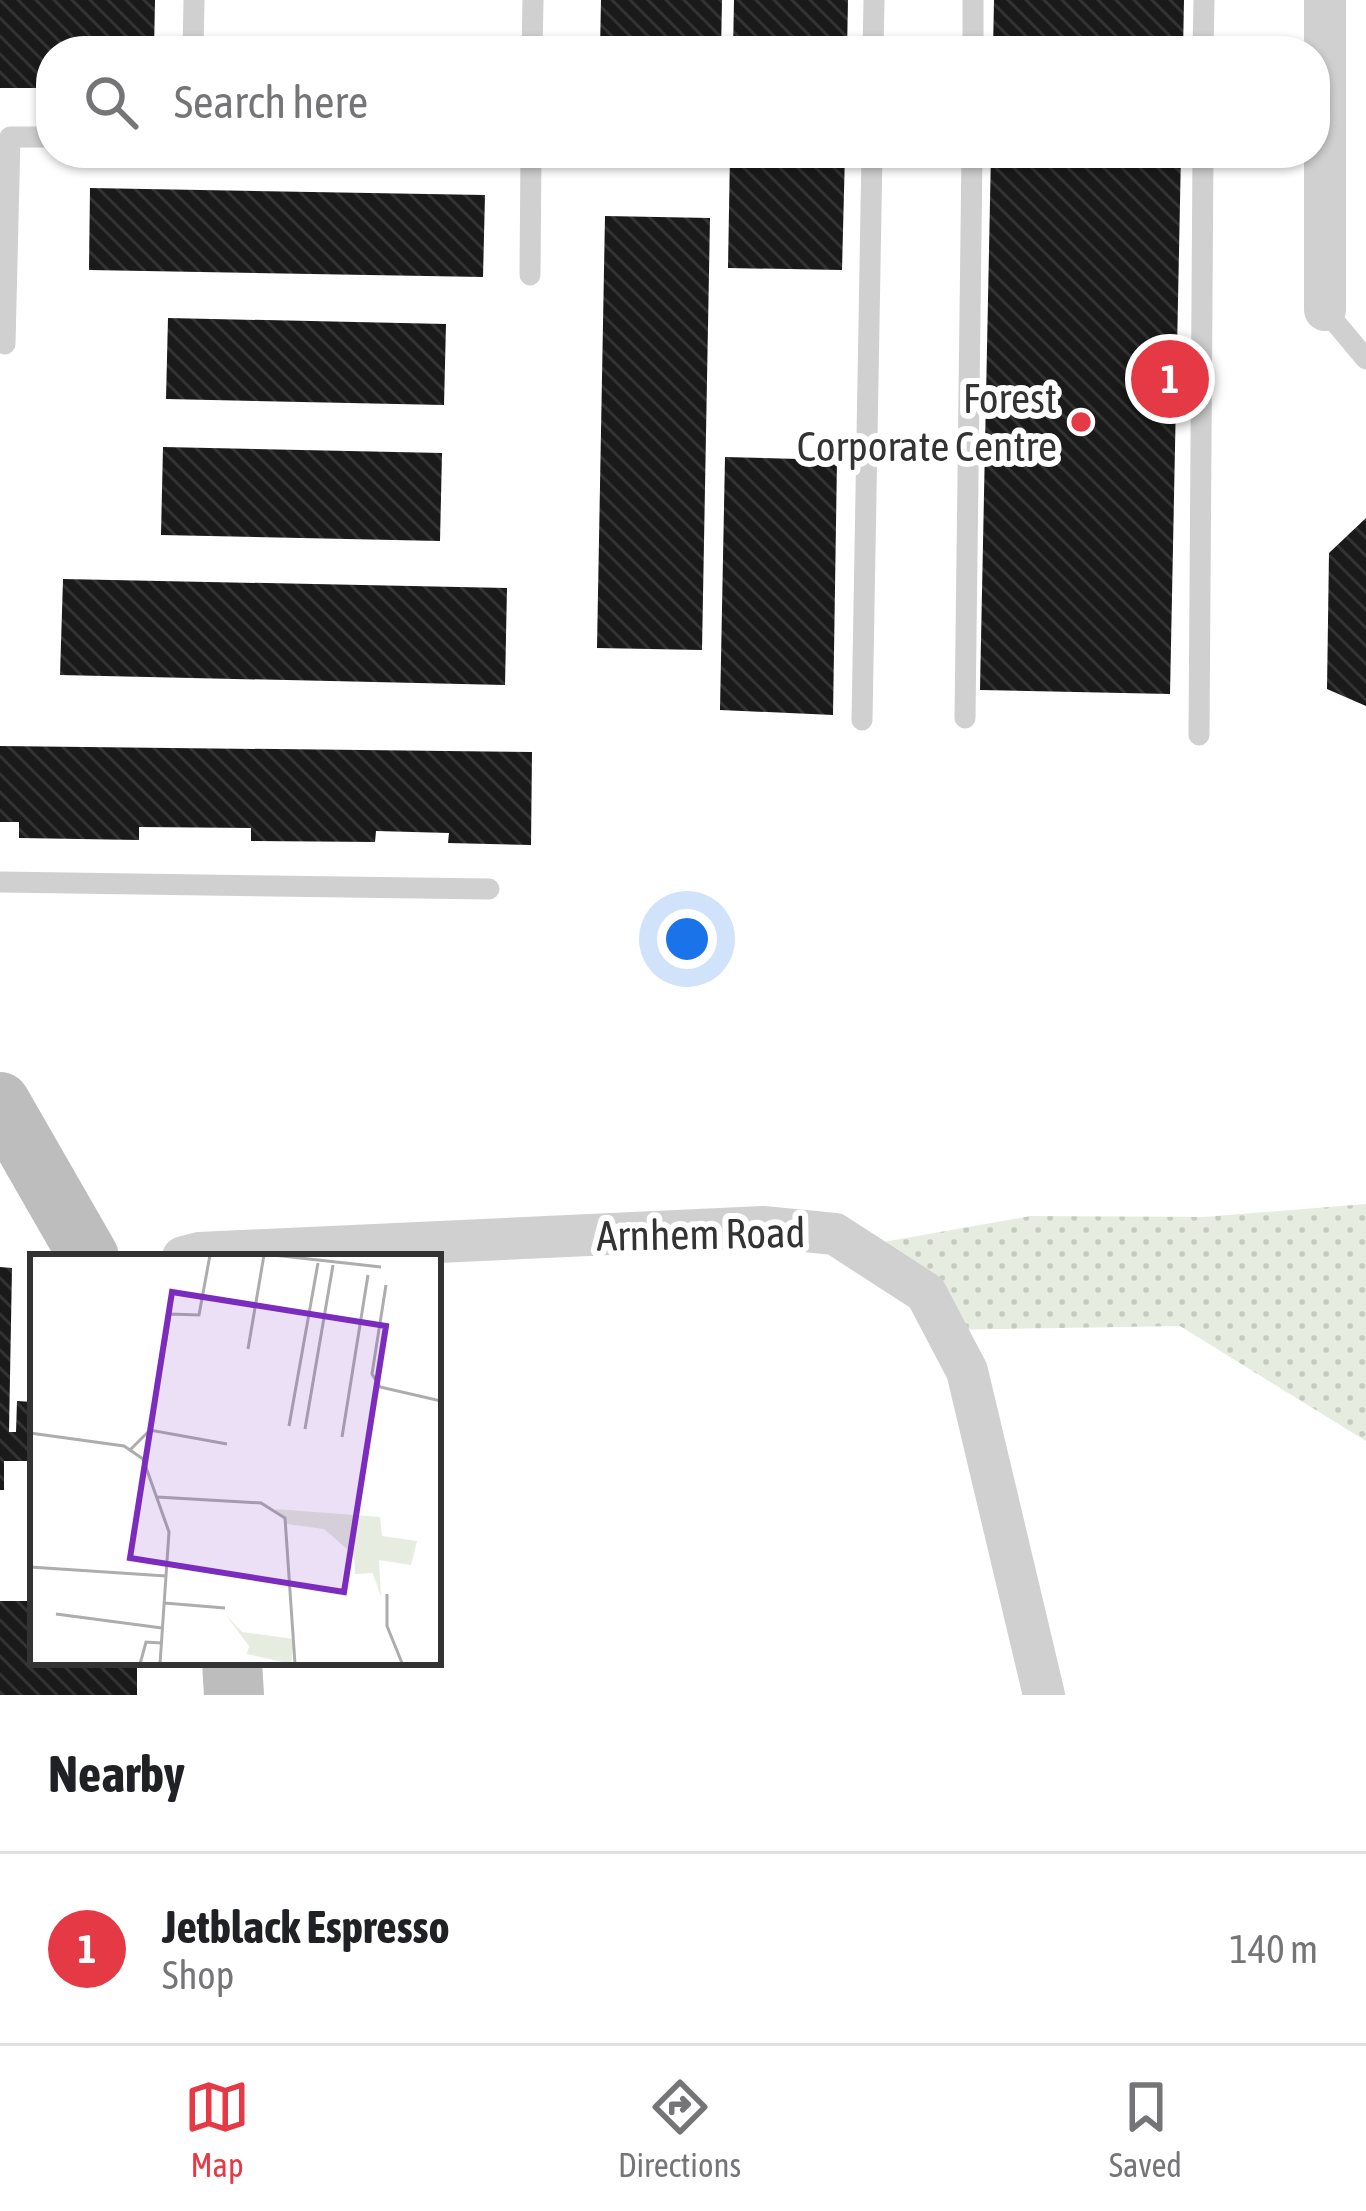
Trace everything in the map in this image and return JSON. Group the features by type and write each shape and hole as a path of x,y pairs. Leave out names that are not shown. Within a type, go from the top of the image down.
{"main road":[{"path":"0,1102 87,1254"},
{"path":"232,1665 234,1695"}],"street":[{"path":"1325,0 1325,36"},
{"path":"1325,168 1325,310"},
{"name":"Arnhem Road","path":"202,1254 763,1227 836,1234 926,1293 967,1371 1044,1695"}],"lane":[{"path":"193,36 194,0"},
{"path":"532,36 533,0"},
{"path":"873,36 874,0"},
{"path":"973,36 974,0"},
{"path":"1204,0 1204,36"},
{"path":"5,344 10,136 36,137"},
{"path":"530,275 531,168"},
{"path":"862,720 872,168"},
{"path":"965,718 972,168"},
{"path":"1199,735 1203,168"},
{"path":"1325,310 1366,358"},
{"path":"0,882 489,889"}],"shaded area":[{"path":"1366,1204 1366,1441 1180,1326 945,1330 855,1247 1031,1216 1204,1217"}],"building":[{"path":"0,0 155,0 154,36 36,36 36,88 0,88"},
{"path":"601,0 722,0 721,36 600,36"},
{"path":"734,0 848,0 847,36 733,36"},
{"path":"994,0 1184,0 1183,36 993,36"},
{"path":"730,168 845,168 842,270 728,268"},
{"name":"Forest Corporate Centre","path":"991,168 1181,168 1170,694 980,690"},
{"path":"90,188 485,195 483,277 89,270"},
{"path":"605,216 710,218 702,650 597,648"},
{"path":"168,318 446,324 444,405 166,399"},
{"path":"163,447 442,453 440,541 161,535"},
{"path":"725,457 837,460 833,715 720,710"},
{"path":"1366,518 1366,706 1327,689 1329,553"},
{"path":"63,579 507,588 505,685 60,675"},
{"path":"0,746 532,752 531,845 448,843 449,833 376,831 375,842 251,841 251,828 139,827 139,840 19,838 19,822 0,822"},
{"path":"0,1267 12,1268 9,1432 16,1432 17,1401 30,1402 30,1461 4,1461 4,1490 0,1490"},
{"path":"0,1601 30,1601 30,1665 137,1665 137,1695 0,1695"}],"place":[{"name":"Jetblack Espresso","path":"1170,379"},
{"name":"Forest Corporate Centre","path":"1081,422"}]}
